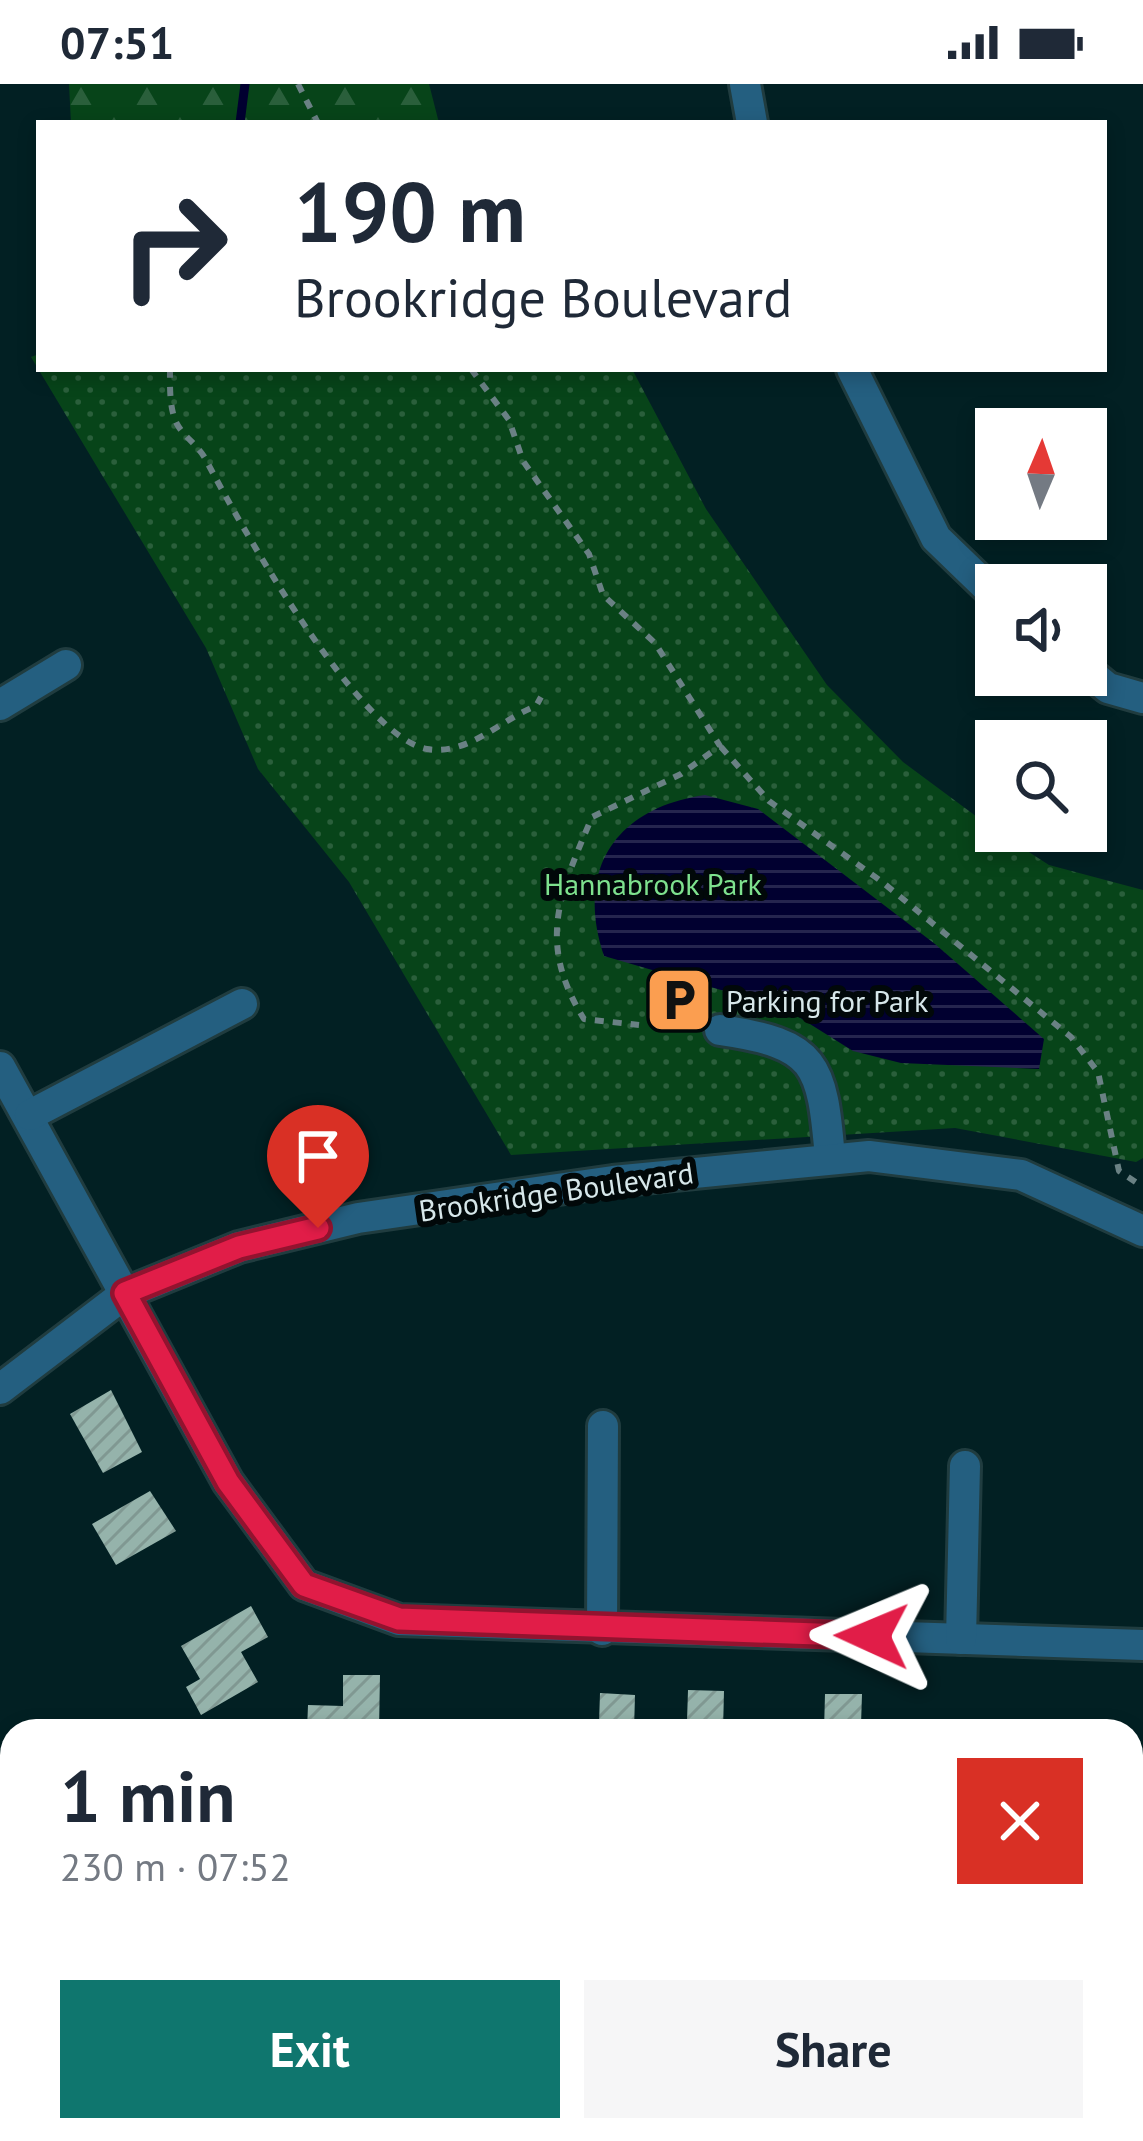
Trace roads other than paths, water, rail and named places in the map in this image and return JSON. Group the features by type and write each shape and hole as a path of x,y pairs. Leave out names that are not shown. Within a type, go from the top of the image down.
{"street":[{"path":"745,84 751,120"},
{"path":"853,372 936,538 975,576"},
{"path":"0,705 66,665"},
{"path":"1107,687 1143,698"},
{"path":"30,1114 242,1004"},
{"path":"719,1030 774,1037 801,1052 818,1079 830,1158"},
{"path":"0,1066 228,1482 304,1585 399,1619 602,1630 1143,1645"},
{"name":"Brookridge Boulevard","path":"0,1390 125,1293 239,1247 358,1218 613,1181 869,1156 1021,1175 1143,1231"},
{"path":"602,1630 603,1426"},
{"path":"962,1639 965,1466"}],"waterway":[{"path":"240,120 245,84"}],"place":[{"name":"Parking for Park","path":"679,1000"}],"park label":[{"name":"Hannabrook Park","path":"653,883"}]}
